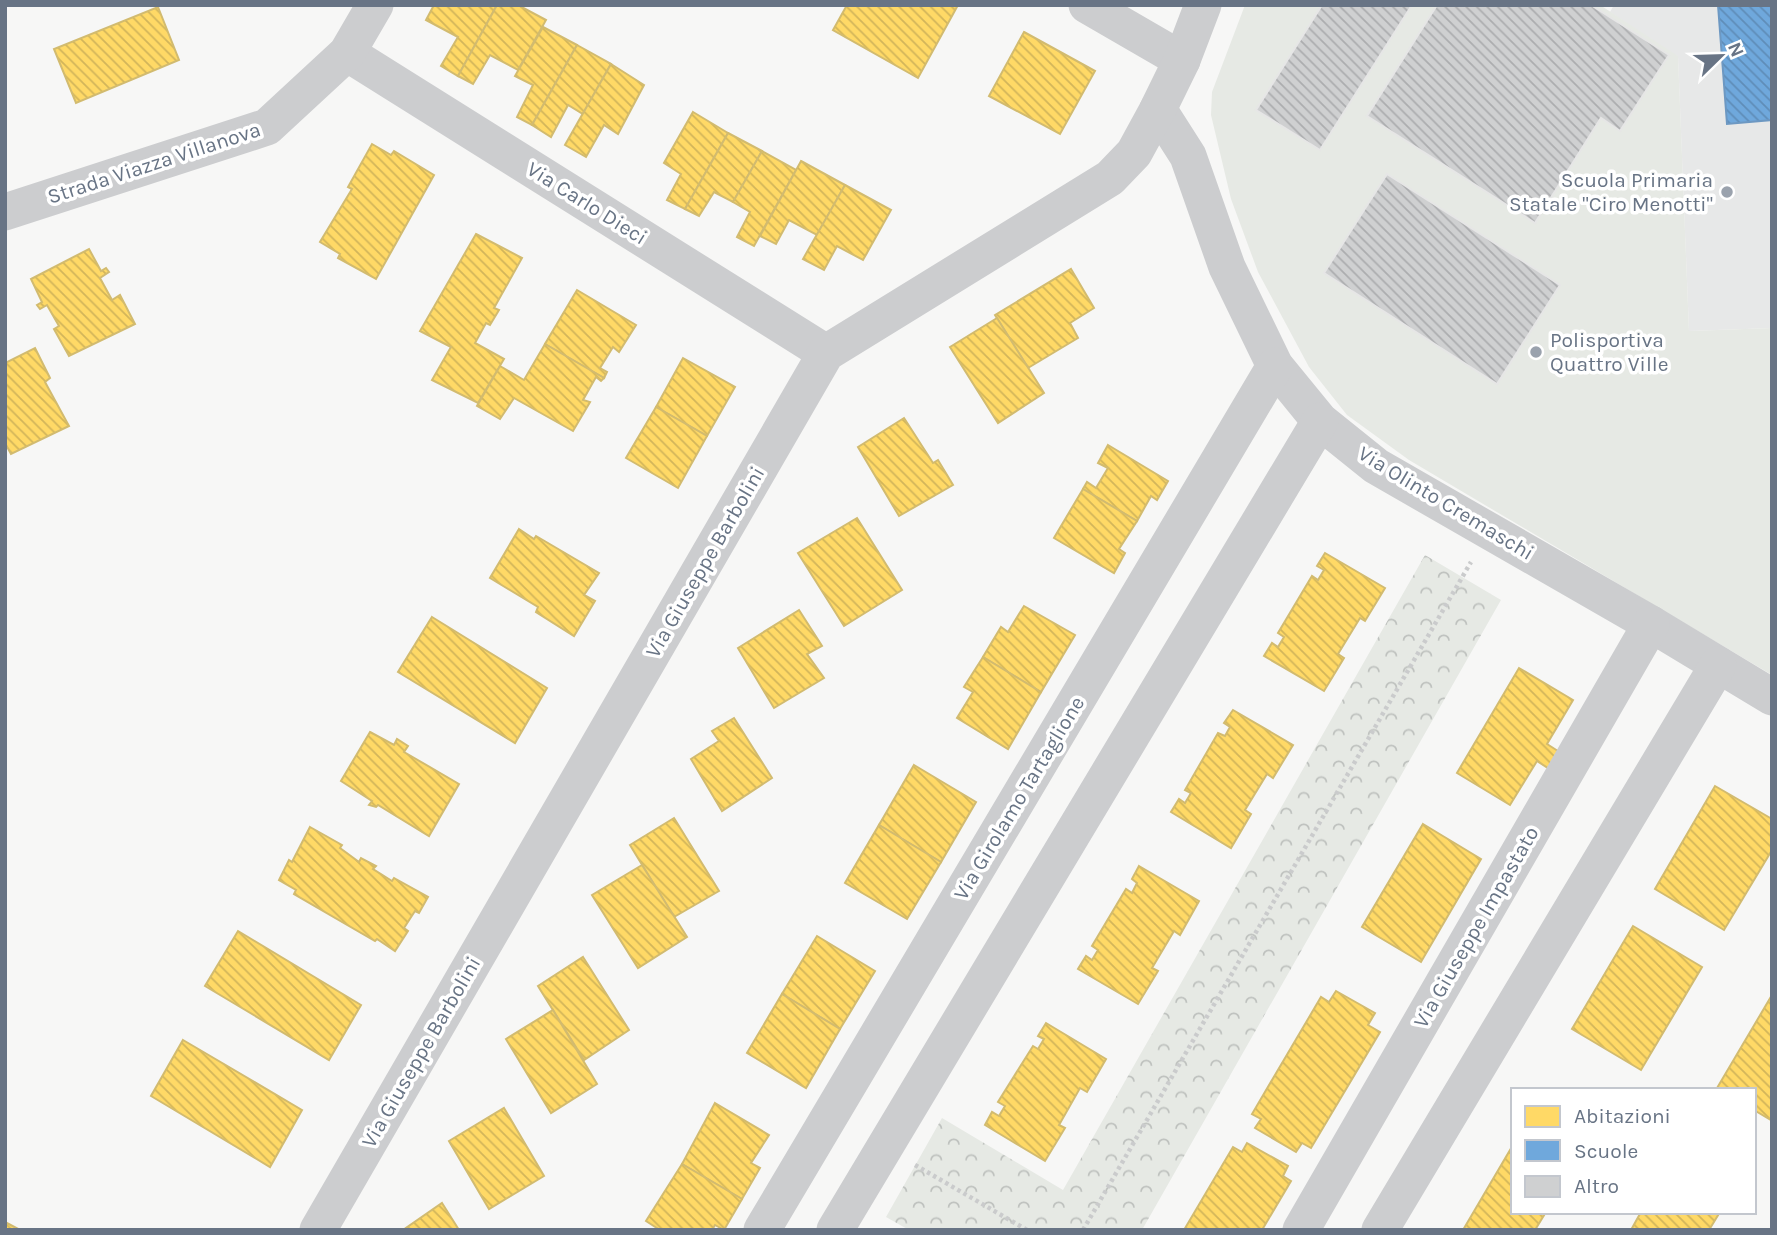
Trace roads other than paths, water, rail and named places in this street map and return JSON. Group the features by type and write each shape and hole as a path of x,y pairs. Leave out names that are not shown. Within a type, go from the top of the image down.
{"street":[{"name":"Strada Viazza Villanova","path":"5,212 267,127 347,53 375,5"},
{"path":"1087,5 1181,60"},
{"name":"Via Giuseppe Barbolini","path":"318,1230 826,353 1110,178 1133,153 1158,109 1203,5"},
{"name":"Via Carlo Dieci","path":"347,53 826,353"},
{"name":"Via Olinto Cremaschi","path":"1158,109 1188,156 1227,267 1275,366 1320,421 1376,466 1772,697"},
{"name":"Via Girolamo Tartaglione","path":"762,1230 1275,366"},
{"path":"835,1230 1320,421"},
{"name":"Via Giuseppe Impastato","path":"1301,1230 1651,624"},
{"path":"1380,1230 1718,665"}],"place":[{"name":"Scuola Primaria Statale \"Ciro Menotti\"","path":"1727,192"},
{"name":"Polisportiva Quattro Ville","path":"1536,352"}]}
